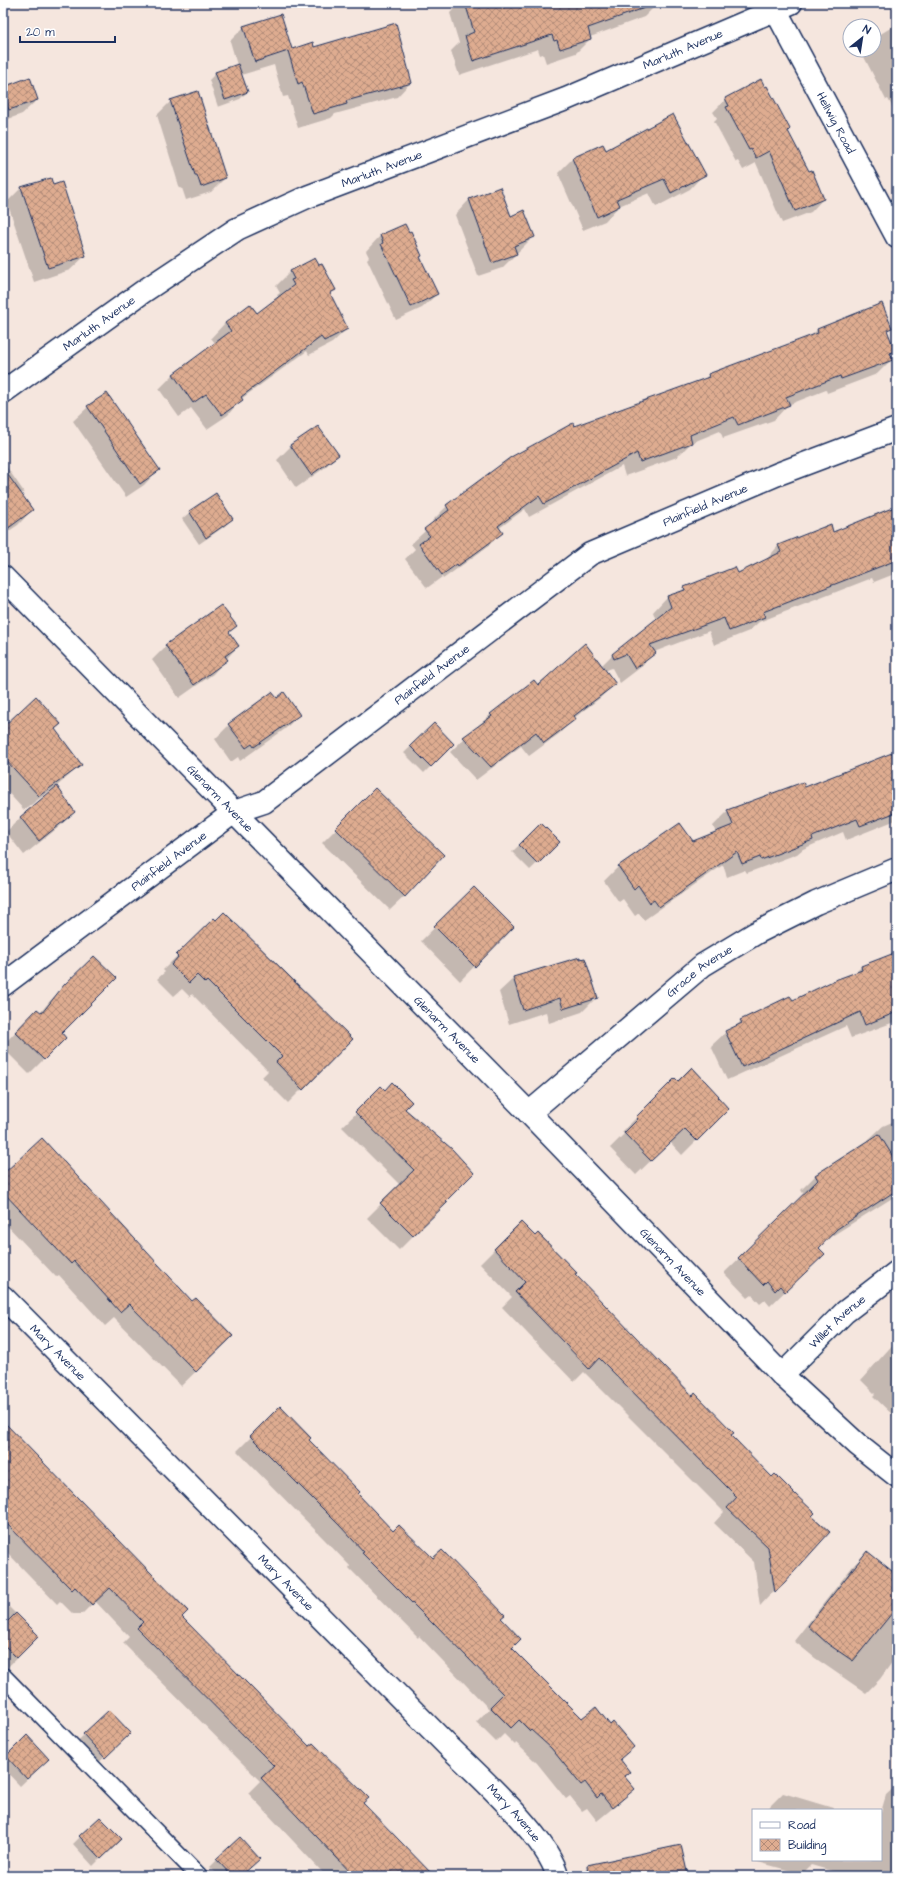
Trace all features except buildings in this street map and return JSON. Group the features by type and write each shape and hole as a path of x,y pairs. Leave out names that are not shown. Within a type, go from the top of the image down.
{"street":[{"name":"Hellwig Road","path":"783,6 897,237"},
{"name":"Marluth Avenue","path":"3,392 144,291 237,229 321,192 566,99 783,6"},
{"name":"Plainfield Avenue","path":"3,985 234,812 264,802 590,554 778,474 897,429"},
{"name":"Glenarm Avenue","path":"3,577 528,1113 782,1376 858,1445 897,1476"},
{"name":"Grace Avenue","path":"528,1113 703,965 756,934 816,903 897,869"},
{"name":"Willet Avenue","path":"782,1376 845,1312 897,1272"},
{"name":"Mary Avenue","path":"3,1297 379,1677 486,1782 519,1817 537,1840 556,1866 557,1876"}],"lane":[{"path":"3,1676 199,1876"}]}
